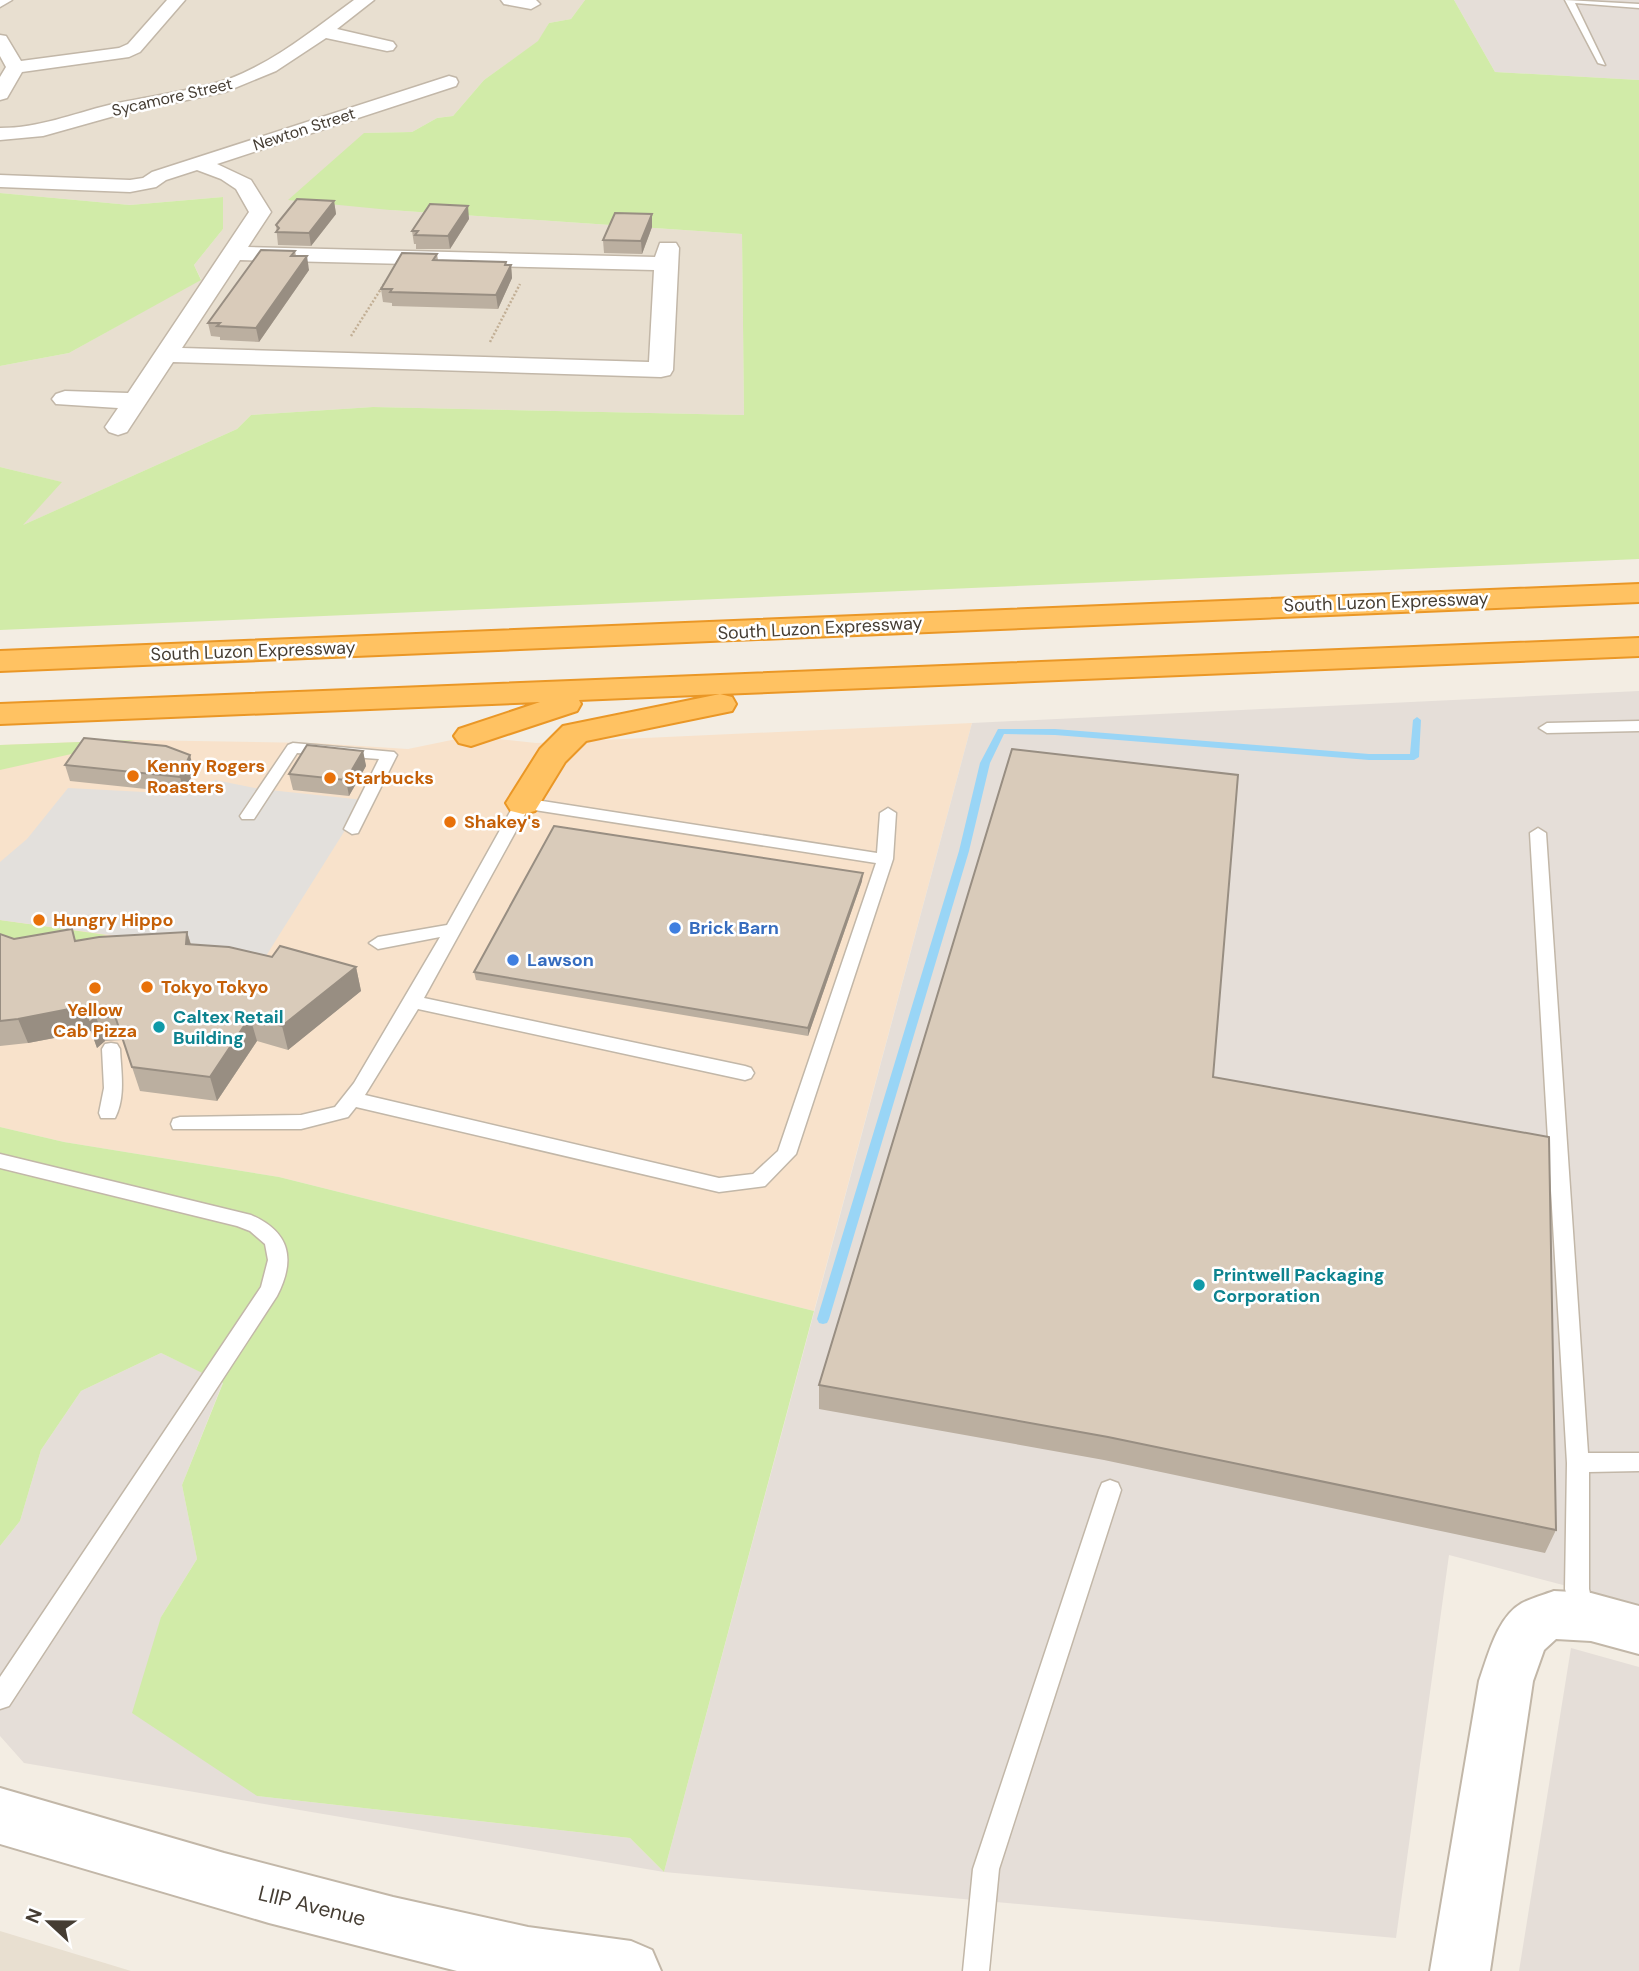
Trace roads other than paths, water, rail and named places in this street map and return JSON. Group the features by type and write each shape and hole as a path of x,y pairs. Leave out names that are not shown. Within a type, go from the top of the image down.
{"highway":[{"name":"South Luzon Expressway","path":"0,661 1639,593"},
{"path":"0,714 1639,647"},
{"path":"523,803 552,756 575,733 844,679"},
{"path":"471,736 608,690"}],"street":[{"path":"15,67 123,53 134,48 176,0"},
{"name":"Sycamore Street","path":"0,134 29,135 49,131 111,110 233,83 265,69 365,0"},
{"path":"510,0 531,4"},
{"path":"321,32 387,46"},
{"path":"0,40 15,67"},
{"path":"0,94 15,67"},
{"name":"Newton Street","path":"0,181 130,186 149,183 159,176 449,82"},
{"path":"118,427 260,212 254,194 236,177 199,164"},
{"path":"166,355 662,370 667,256 532,261 234,253"},
{"path":"65,399 135,401"},
{"path":"1460,1971 1511,1660 1518,1643 1535,1622 1547,1615 1562,1613 1583,1615 1639,1630"},
{"name":"LIIP Avenue","path":"0,1816 244,1889 449,1941 572,1964 631,1971"}],"lane":[{"path":"1569,0 1639,6"},
{"path":"1569,0 1602,63"},
{"path":"1547,728 1639,726"},
{"path":"248,816 293,748 389,755 352,829"},
{"path":"180,1124 301,1122 341,1112 413,1003 523,803 885,859"},
{"path":"352,1099 719,1185 758,1181 786,1154 885,859 888,813"},
{"path":"1538,833 1578,1463 1577,1589 1583,1615"},
{"path":"378,943 455,929"},
{"path":"413,1003 745,1073"},
{"path":"108,1113 113,1088 111,1049"},
{"path":"0,1161 258,1224 277,1243 279,1253 278,1269 270,1290 0,1698"},
{"path":"1578,1463 1639,1462"},
{"path":"976,1971 986,1868 1110,1490"}],"waterway":[{"path":"823,1319 964,851 985,763 1001,731 1055,732 1369,757 1414,757 1417,720"}],"place":[{"name":"Kenny Rogers Roasters","path":"133,776"},
{"name":"Starbucks","path":"330,778"},
{"name":"Shakey's","path":"450,822"},
{"name":"Hungry Hippo","path":"39,920"},
{"name":"Brick Barn","path":"675,928"},
{"name":"Lawson","path":"513,960"},
{"name":"Tokyo Tokyo","path":"147,987"},
{"name":"Yellow Cab Pizza","path":"95,988"},
{"name":"Caltex Retail Building","path":"159,1027"},
{"name":"Printwell Packaging Corporation","path":"1199,1285"}]}
